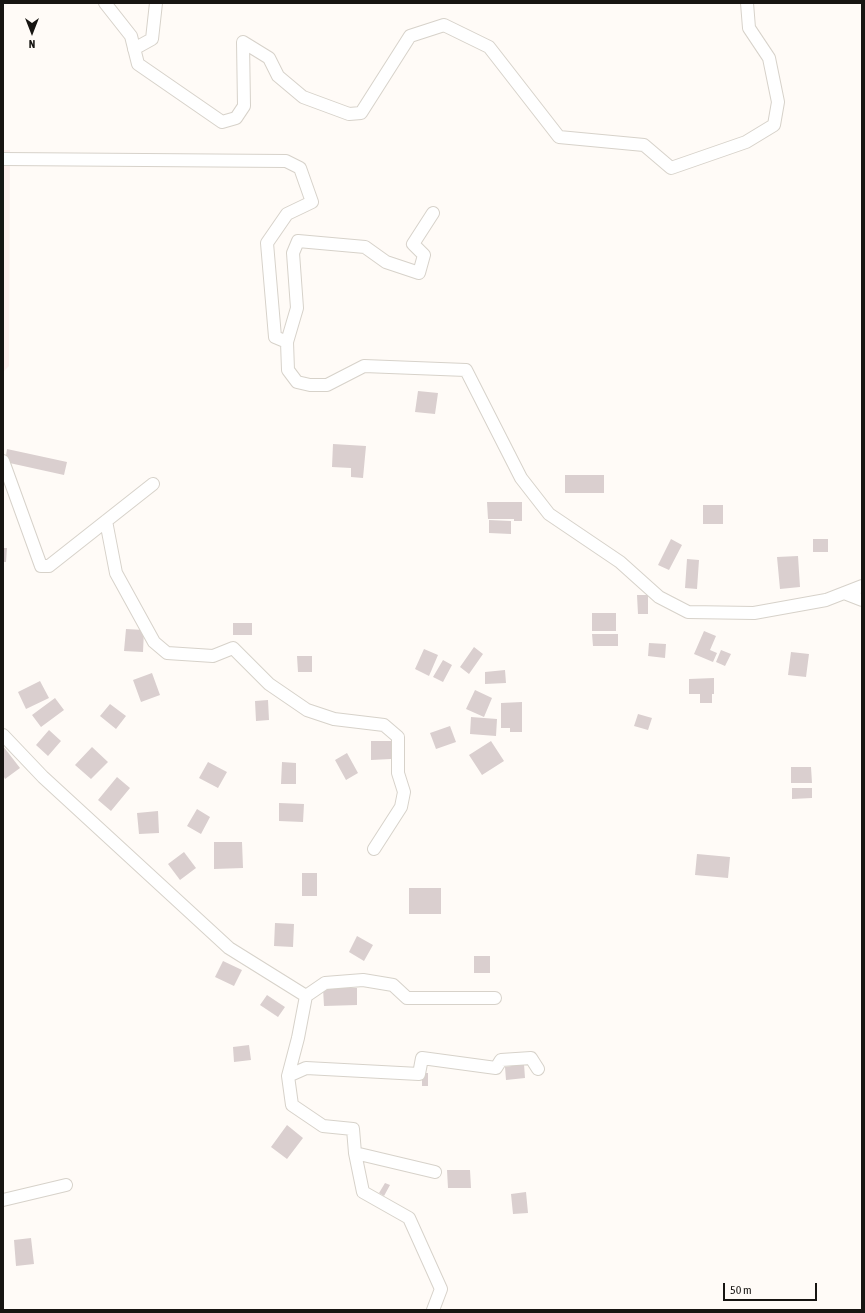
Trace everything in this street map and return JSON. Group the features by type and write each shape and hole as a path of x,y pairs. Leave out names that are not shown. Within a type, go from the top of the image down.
{"street":[{"path":"105,3 131,36 138,64 222,122 236,118 244,106 243,42 269,58 278,76 303,97 349,114 360,113 410,36 444,26 489,47 559,137 644,145 671,168 746,142 774,125 778,102 769,58 749,28 747,3"},
{"path":"134,49 152,39 156,3"},
{"path":"3,159 286,161 300,168 312,202 287,214 267,243 275,337 287,342"},
{"path":"433,213 413,244 424,255 419,273 386,262 365,247 298,241 293,253 297,308 287,342 288,370 297,382 310,385 327,385 364,366 466,370 521,478 550,514 620,562 659,597 688,612 754,613 826,600 862,586"},
{"path":"3,461 41,566 48,566 153,484"},
{"path":"106,521 116,573 154,642 167,653 213,656 233,648 269,684 307,710 334,718 384,725 398,737 398,773 404,792 401,807 374,849"},
{"path":"844,593 862,600"},
{"path":"3,735 43,777 229,948 306,996"},
{"path":"434,1310 441,1289 409,1218 363,1192 355,1153 353,1129 323,1126 292,1105 288,1076 298,1038 306,996 325,983 363,980 393,986 407,998 495,998"},
{"path":"288,1076 306,1068 419,1074 422,1058 496,1068 501,1060 531,1058 538,1069"},
{"path":"355,1153 435,1172"},
{"path":"3,1200 66,1185"}],"shaded area":[{"path":"3,150 10,150 9,366 3,372"}],"building":[{"path":"418,391 438,393 435,414 415,412"},
{"path":"333,444 366,446 363,478 351,477 351,468 332,467"},
{"path":"7,449 67,462 64,475 5,462"},
{"path":"565,475 604,475 604,493 565,493"},
{"path":"487,502 522,502 522,521 514,521 514,519 488,519"},
{"path":"703,505 723,505 723,524 703,524"},
{"path":"489,520 511,521 511,534 489,533"},
{"path":"671,539 682,545 669,570 658,565"},
{"path":"813,539 828,539 828,552 813,552"},
{"path":"3,548 7,548 6,562 3,562"},
{"path":"798,556 800,587 780,589 777,557"},
{"path":"687,559 699,560 697,589 685,588"},
{"path":"637,595 648,595 648,614 638,614"},
{"path":"592,613 616,613 616,631 592,631"},
{"path":"233,623 252,623 252,635 233,635"},
{"path":"126,629 144,630 143,652 124,651"},
{"path":"704,631 716,636 710,650 717,653 713,662 694,654"},
{"path":"592,634 618,634 618,646 593,646"},
{"path":"649,643 666,644 665,658 648,656"},
{"path":"474,647 483,654 469,674 460,667"},
{"path":"424,649 438,655 429,676 415,669"},
{"path":"721,650 731,654 725,666 716,662"},
{"path":"791,652 809,654 806,677 788,675"},
{"path":"297,656 312,656 312,672 298,672"},
{"path":"443,660 452,665 443,682 433,677"},
{"path":"505,670 506,683 485,684 485,672"},
{"path":"152,673 160,695 141,702 133,680"},
{"path":"714,678 714,694 712,694 712,703 700,703 700,694 689,694 689,679"},
{"path":"40,681 49,698 26,709 18,692"},
{"path":"475,690 492,698 484,717 466,709"},
{"path":"55,698 64,710 41,727 32,715"},
{"path":"268,700 269,720 256,721 255,701"},
{"path":"522,702 522,732 510,732 510,728 501,728 501,703"},
{"path":"110,704 126,716 116,729 100,716"},
{"path":"638,714 652,718 648,730 634,726"},
{"path":"471,717 497,719 496,736 470,734"},
{"path":"450,726 456,742 436,749 430,733"},
{"path":"49,730 61,741 48,756 36,745"},
{"path":"371,741 391,741 391,759 371,760"},
{"path":"491,741 504,761 482,775 469,755"},
{"path":"3,746 20,768 5,779 3,775"},
{"path":"92,747 108,762 91,779 75,765"},
{"path":"347,753 358,773 346,780 335,760"},
{"path":"208,762 227,772 218,788 199,778"},
{"path":"282,762 296,763 296,784 281,784"},
{"path":"791,767 811,767 812,783 791,783"},
{"path":"117,777 130,788 111,811 98,800"},
{"path":"792,788 812,788 812,798 792,799"},
{"path":"279,803 304,804 303,822 279,821"},
{"path":"197,809 210,817 201,834 187,826"},
{"path":"158,811 159,833 139,834 137,813"},
{"path":"214,842 242,842 243,868 214,869"},
{"path":"184,852 196,868 180,880 168,864"},
{"path":"697,854 730,857 728,878 695,875"},
{"path":"302,873 317,873 317,896 302,896"},
{"path":"409,888 441,888 441,914 409,914"},
{"path":"275,923 294,924 293,947 274,946"},
{"path":"357,936 373,945 364,961 349,952"},
{"path":"474,956 490,956 490,973 474,973"},
{"path":"223,961 242,970 234,986 215,977"},
{"path":"323,988 357,988 357,1005 324,1006"},
{"path":"267,995 285,1007 278,1017 260,1005"},
{"path":"249,1045 251,1060 234,1062 233,1047"},
{"path":"524,1064 525,1078 506,1080 505,1067"},
{"path":"422,1073 428,1073 428,1086 422,1086"},
{"path":"287,1125 303,1138 287,1159 271,1147"},
{"path":"447,1170 470,1170 471,1188 448,1188"},
{"path":"385,1183 390,1185 384,1196 379,1193"},
{"path":"526,1192 528,1213 513,1214 511,1194"},
{"path":"31,1238 34,1264 16,1266 14,1240"}]}
